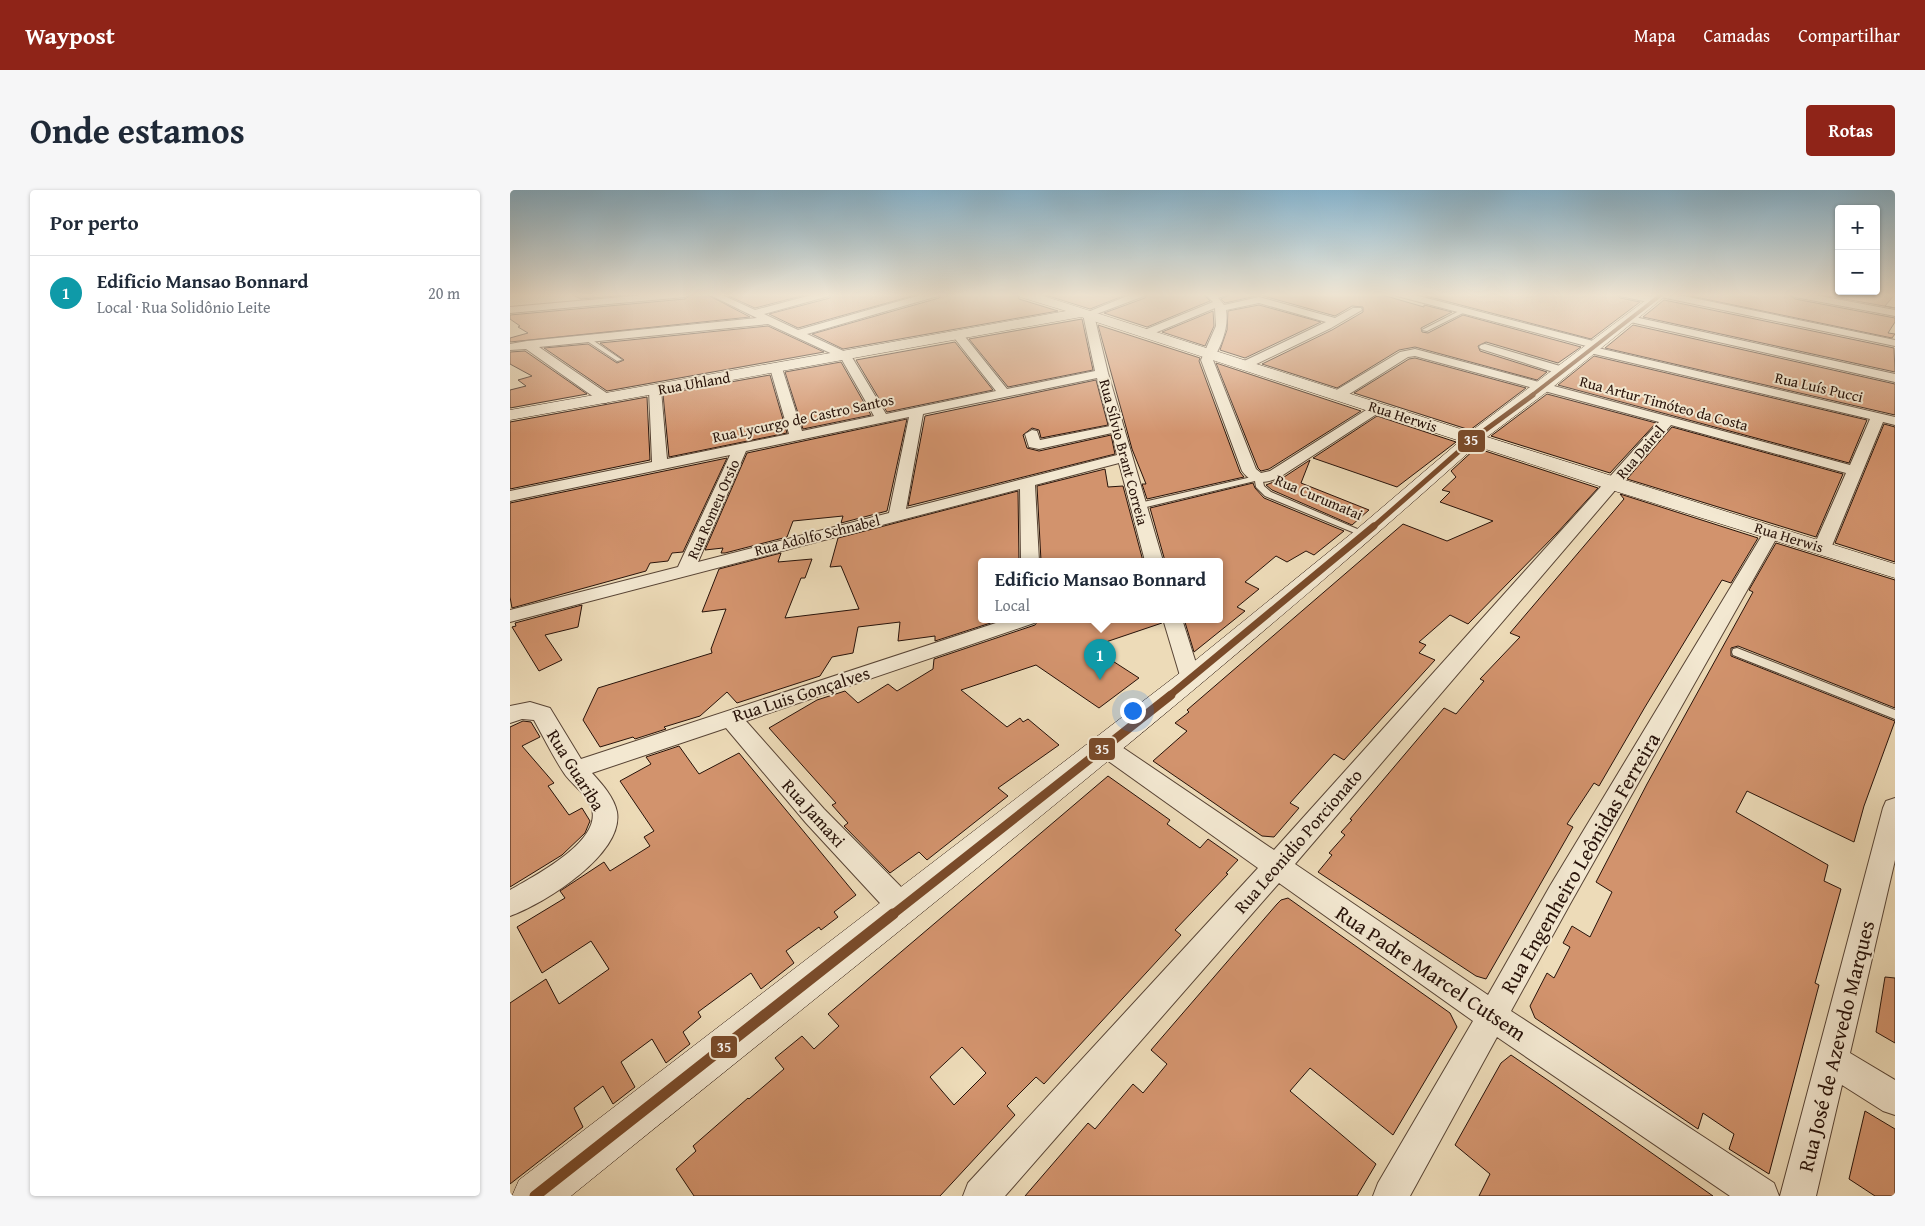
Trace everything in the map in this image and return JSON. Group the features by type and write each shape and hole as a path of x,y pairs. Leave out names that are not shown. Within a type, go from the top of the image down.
{"main road":[{"name":"Rua Uhland","path":"510,416 926,341"},
{"name":"Rua Herwis","path":"1171,341 1612,484 1895,571"},
{"path":"535,1196 1105,747 1365,534 1473,439 1602,341"}],"street":[{"path":"510,347 557,341"},
{"path":"816,341 846,356 882,418"},
{"path":"963,341 1004,393"},
{"name":"Rua Sílvio Brant Correia","path":"1093,341 1153,558"},
{"path":"1211,354 1217,341"},
{"path":"1246,365 1295,341"},
{"name":"Rua Luís Pucci","path":"1573,341 1895,421"},
{"path":"1729,341 1895,378"},
{"path":"527,344 606,399"},
{"path":"1485,347 1563,371"},
{"name":"Rua Artur Timóteo da Costa","path":"1338,394 1407,352 1423,354 1542,388 1855,471"},
{"name":"Rua Curumatai","path":"1211,354 1207,360 1211,372 1250,471 1257,478"},
{"path":"776,368 797,436"},
{"name":"Rua Lycurgo de Castro Santos","path":"510,496 1102,373"},
{"path":"655,390 660,464"},
{"path":"1257,478 1275,474 1379,408"},
{"path":"897,515 917,411"},
{"path":"1822,548 1878,417"},
{"name":"Rua Dairel","path":"1612,484 1667,421"},
{"path":"1032,434 1034,444 1039,446 1118,428"},
{"name":"Rua Romeu Orsio","path":"686,569 740,448"},
{"name":"Rua Adolfo Schnabel","path":"510,616 1125,457"},
{"path":"1027,482 1030,558"},
{"name":"Rua Leonidio Porcionato","path":"982,1196 1276,867 1612,484"},
{"name":"Rua Engenheiro Leônidas Ferreira","path":"1391,1196 1565,886 1772,532"},
{"name":"Rua Luis Gonçalves","path":"576,770 1015,623"},
{"path":"1173,623 1191,678"},
{"name":"Rua Guariba","path":"510,715 529,710 536,710 542,714 576,770 602,803 605,822 601,832 586,852 561,874 510,904"},
{"name":"Rua Jamaxi","path":"730,718 815,816 901,906"},
{"name":"Rua Padre Marcel Cutsem","path":"1105,747 1492,1016 1761,1196"},
{"name":"Rua José de Azevedo Marques","path":"1798,1196 1895,808"},
{"path":"1832,1060 1895,1099"}],"lane":[{"path":"590,341 619,360"},
{"path":"1138,506 1257,478"},
{"name":"Rua Curumatai","path":"1257,478 1260,487 1268,494 1365,534"},
{"path":"1737,652 1895,715"}],"building":[{"path":"620,341 800,341 824,352 607,391 544,348 588,344 617,363 624,360 600,343"},
{"path":"826,341 889,341 843,349"},
{"path":"971,341 1087,341 1093,370 1008,387"},
{"path":"1102,341 1147,341 1200,358 1199,361 1240,472 1244,477 1147,499 1142,484 1146,484 1132,449"},
{"path":"1189,341 1207,341 1205,346"},
{"path":"1223,341 1281,341 1245,358 1220,350"},
{"path":"1309,341 1559,341 1581,347 1558,363 1486,342 1478,346 1480,351 1547,372 1537,380 1415,347 1399,350 1337,388 1262,364"},
{"path":"1614,341 1704,341 1895,384 1895,415 1605,348"},
{"path":"1753,341 1860,341 1894,348 1895,372"},
{"path":"955,342 993,390 887,412 856,360"},
{"path":"525,351 587,394 510,408 510,390 526,386 518,380 532,376 510,364 510,352"},
{"path":"1594,356 1867,420 1849,463 1558,385"},
{"path":"1415,358 1526,388 1470,430 1354,393 1409,359"},
{"path":"841,362 871,415 803,429 785,372"},
{"path":"1216,363 1361,411 1269,469 1261,471 1258,468"},
{"path":"770,375 787,433 669,457 663,394"},
{"path":"1096,380 1108,425 1041,438 1039,430 1032,428 1023,435 1027,448 1039,451 1111,435 1115,454 908,506 925,416"},
{"path":"1547,394 1656,423 1610,473 1491,436"},
{"path":"647,397 650,460 510,489 510,422"},
{"path":"1377,416 1456,442 1397,487 1313,458"},
{"path":"907,419 887,511 841,523 843,516 793,521 787,537 725,553 721,553 723,548 705,550 747,453"},
{"path":"1884,424 1895,427 1895,562 1835,543"},
{"path":"1672,427 1843,474 1816,537 1627,479"},
{"path":"1476,448 1598,488 1468,624 1450,615 1419,642 1426,645 1419,653 1435,660 1344,760 1334,754 1290,803 1299,808 1274,837 1262,836 1153,761 1187,731 1175,723 1189,712 1187,710 1403,524 1447,541 1493,521 1440,502 1450,492 1442,490 1456,477 1451,471"},
{"path":"727,458 683,552 672,553 668,561 650,563 646,571 512,608 510,597 510,503"},
{"path":"1310,460 1301,483 1369,510 1352,525 1272,490 1266,485 1281,479"},
{"path":"1105,469 1108,487 1123,486 1142,558 1041,558 1037,486"},
{"path":"1253,483 1264,498 1344,531 1314,555 1306,551 1287,562 1276,556 1245,582 1259,589 1237,607 1245,611 1194,652 1185,623 1223,623 1223,558 1164,558 1150,508"},
{"path":"1018,491 1019,558 978,558 978,623 991,623 935,641 935,636 898,641 900,622 858,627 853,653 832,657 820,676 737,703 727,692 700,716 664,727 666,729 635,739 633,737 600,747 583,720 598,688 712,653 711,649 726,609 702,612 719,569 781,553 778,562 812,559 805,578 801,578 785,618 859,609 841,566 830,567 838,538"},
{"path":"1620,494 1758,538 1731,583 1722,580 1599,786 1594,783 1567,824 1573,827 1486,979 1476,976 1318,872 1332,855 1329,853 1345,835 1341,832 1352,820 1350,819 1444,708 1456,714 1484,681 1480,679 1520,637 1510,633 1624,499"},
{"path":"1776,543 1895,580 1895,708 1738,646 1731,648 1731,656 1895,721 1864,806 1854,842 1747,791 1736,812 1828,865 1824,881 1841,889 1815,983 1819,985 1769,1174 1729,1149 1734,1134 1703,1113 1698,1129 1535,1018 1530,1006 1547,973 1554,978 1570,947 1563,943 1572,926 1590,937 1612,892 1596,882 1647,784 1753,592 1749,590"},
{"path":"582,605 578,627 545,635 562,660 539,671 512,627 516,626 515,623"},
{"path":"1036,623 1162,623 1091,647 1139,678 1099,708 1036,665 961,690 1007,727 1020,718 1023,722 1028,719 1059,745 998,788 1008,796 927,860 919,852 890,873 844,826 848,823 832,805 836,803 769,728 817,700 845,691 858,703 888,684 897,691 933,669 934,659"},
{"path":"523,721 531,722 540,737 522,746 554,783 548,786 569,815 582,808 590,821 585,833 562,855 510,887 510,727"},
{"path":"679,746 699,774 739,753 856,895 834,912 838,917 821,930 819,927 786,951 794,963 761,989 751,973 698,1012 701,1017 683,1032 690,1044 666,1063 652,1039 621,1062 635,1087 613,1104 603,1086 574,1108 583,1127 510,1184 510,1003 546,979 559,1004 609,969 591,941 542,973 517,927 565,898 560,891 604,862 610,871 650,846 644,837 654,831 620,781 651,764 646,757"},
{"path":"1108,776 1170,820 1167,824 1200,848 1208,839 1238,860 1226,873 1228,874 1175,930 1181,935 1044,1084 1036,1077 1007,1106 1015,1115 940,1196 694,1196 676,1169 696,1151 693,1146 784,1069 775,1058 802,1036 814,1049 839,1026 828,1014","holes":["962,1047 986,1073 954,1105 930,1077"]},
{"path":"1288,898 1450,1013 1457,1027 1393,1135 1310,1068 1290,1091 1376,1164 1357,1196 1025,1196 1088,1123 1095,1129 1133,1084 1143,1093 1167,1064 1151,1050 1277,904 1281,900"},
{"path":"1885,977 1895,978 1895,1043 1876,1032"},
{"path":"1511,1055 1713,1196 1479,1196 1490,1174 1455,1145 1501,1063"},
{"path":"1865,1111 1895,1129 1895,1196 1875,1196 1849,1179"}],"transit line":[{"name":"35","path":"535,1196 1191,679 1365,534 1473,439 1602,341"}],"place":[{"name":"Edificio Mansao Bonnard","path":"1100,680"}]}
